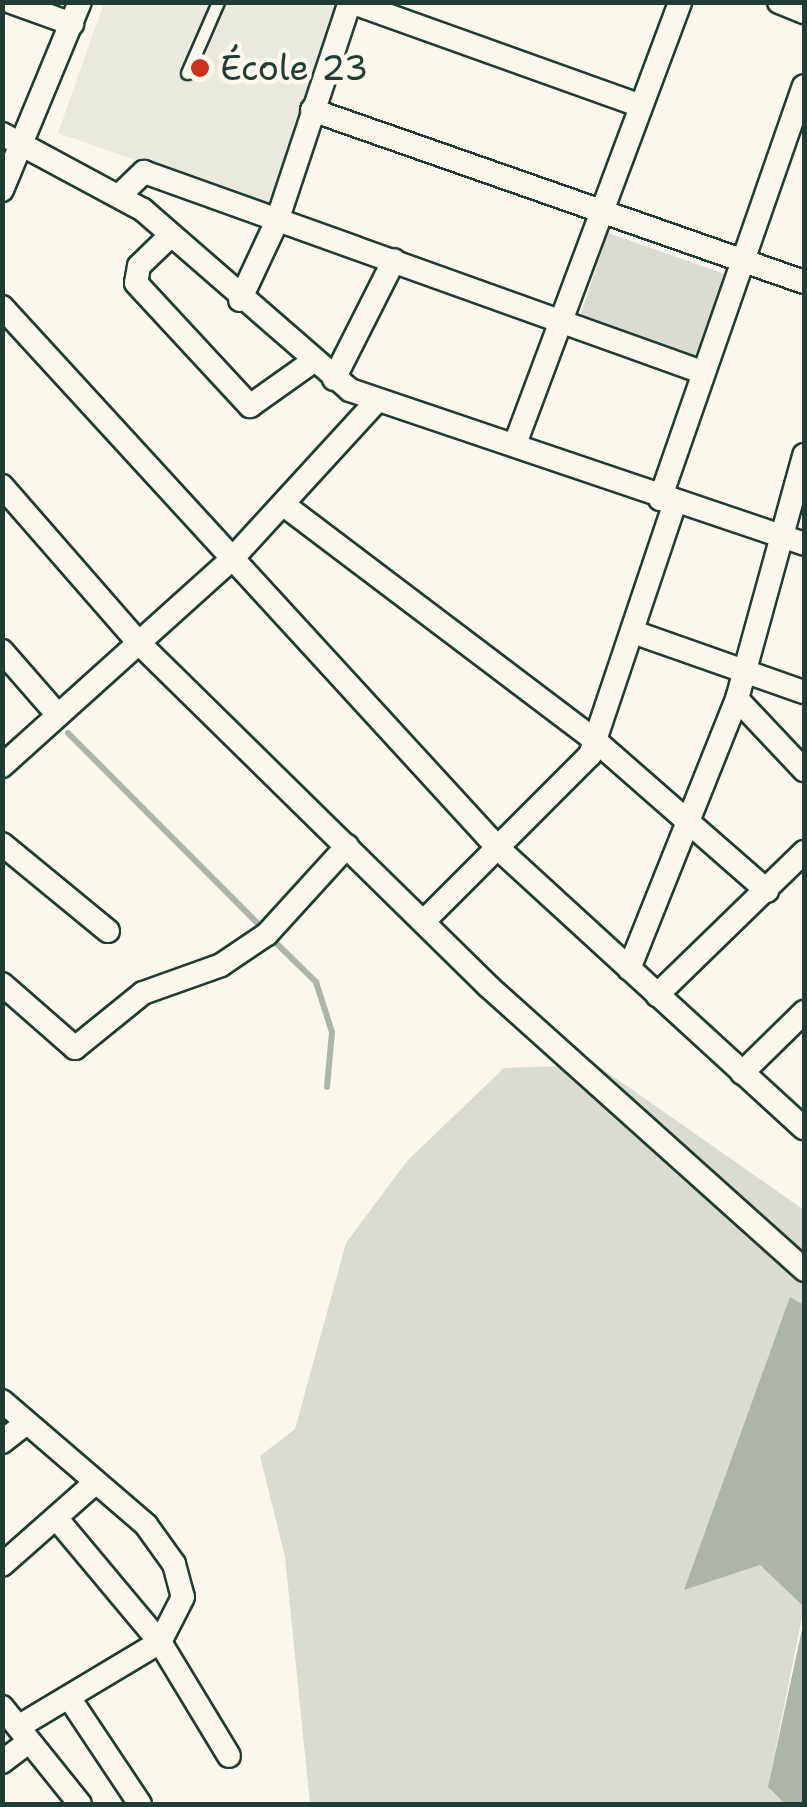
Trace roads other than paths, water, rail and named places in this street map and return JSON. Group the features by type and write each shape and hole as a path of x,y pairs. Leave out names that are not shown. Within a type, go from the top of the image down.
{"street":[{"path":"2,190 13,138 76,13 11,2"},
{"path":"240,300 277,221 350,2 642,106"},
{"path":"515,444 564,324 600,215 680,2"},
{"path":"779,2 804,12"},
{"path":"424,922 499,849 598,742 636,633 702,372 737,262 804,86"},
{"path":"312,110 600,215 804,282"},
{"path":"13,138 121,194 312,362 376,402 515,444 668,501 804,544"},
{"path":"121,194 144,172 702,372"},
{"path":"170,236 139,266 136,284 250,406 312,362"},
{"path":"334,379 394,260"},
{"path":"2,307 499,849 804,1128"},
{"path":"2,766 232,559 376,402"},
{"path":"629,968 737,699 804,455"},
{"path":"2,486 139,643 584,1080 804,1270"},
{"path":"284,505 598,742 767,890"},
{"path":"636,633 804,692"},
{"path":"2,651 58,714"},
{"path":"737,699 804,770"},
{"path":"2,844 108,931"},
{"path":"2,984 75,1048 143,993 222,965 267,934 347,846"},
{"path":"656,995 804,852"},
{"path":"742,1073 804,1012"},
{"path":"2,1402 24,1425 96,1482 174,1564 183,1598 160,1642 70,1699 24,1735 2,1762"},
{"path":"2,1442 24,1425"},
{"path":"2,1565 96,1482"},
{"path":"57,1519 160,1642 229,1756"},
{"path":"70,1699 140,1804"},
{"path":"2,1707 80,1804"}],"lane":[{"path":"187,73 218,2"}],"waterway":[{"path":"68,733 264,930"},
{"path":"272,939 316,982 332,1032 327,1087"}],"place":[{"name":"École 23","path":"200,68"}]}
